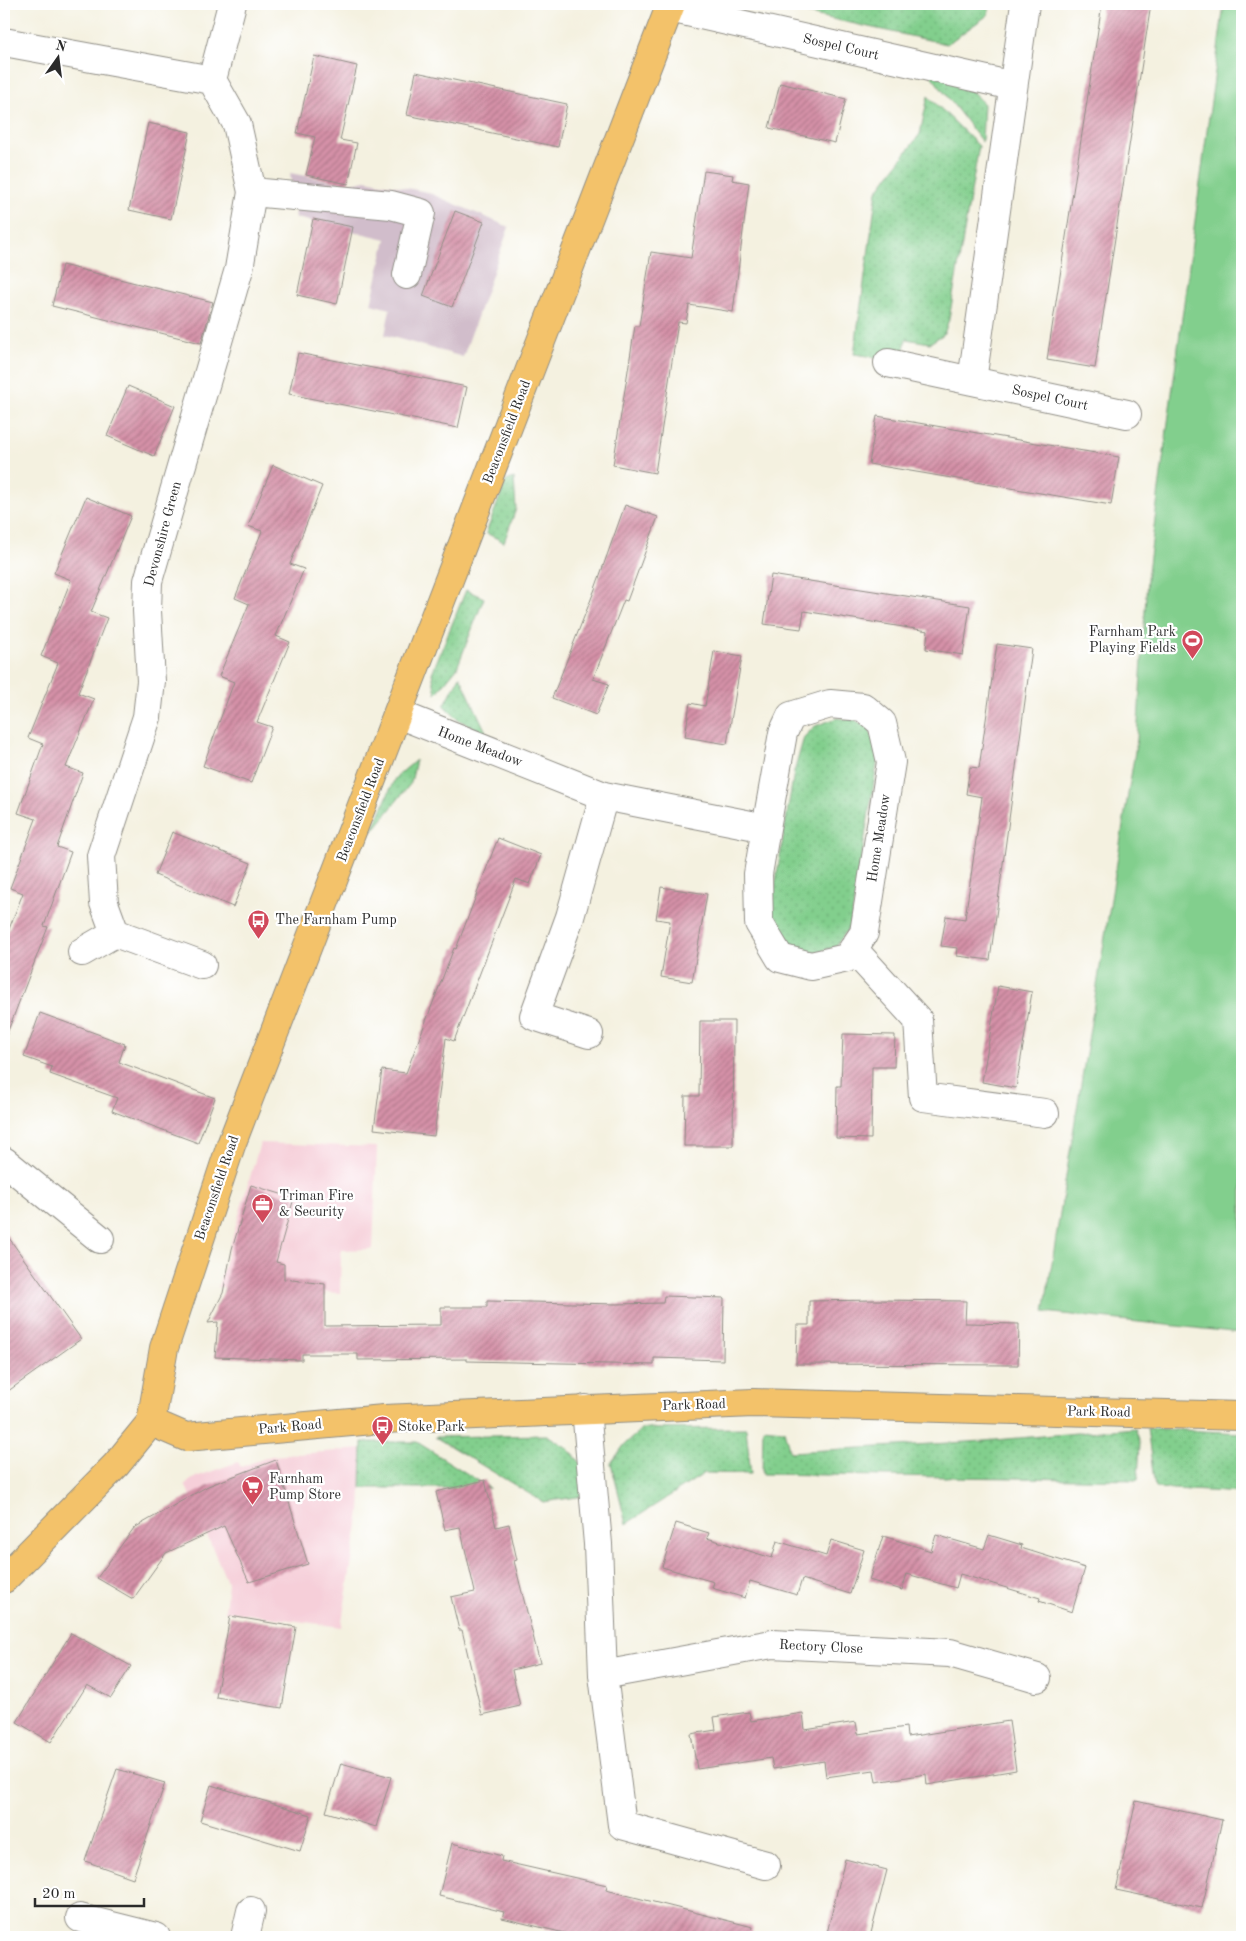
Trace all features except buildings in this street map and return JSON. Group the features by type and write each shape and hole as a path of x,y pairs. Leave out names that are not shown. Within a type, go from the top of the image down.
{"main road":[{"name":"Beaconsfield Road","path":"4,1579 116,1465 151,1422 164,1348 231,1145 670,6"},
{"name":"Park Road","path":"151,1422 186,1437 384,1418 752,1403 1242,1416"}],"street":[{"path":"4,42 212,80 232,4"},
{"path":"972,381 1025,4"},
{"name":"Sospel Court","path":"670,6 1013,86"},
{"name":"Devonshire Green","path":"115,933 104,903 101,856 147,718 151,681 147,611 148,581 238,269 252,192 237,124 212,80"},
{"path":"252,192 391,205 421,213 407,275"},
{"name":"Sospel Court","path":"888,363 1127,414"},
{"name":"Home Meadow","path":"830,704 863,707 882,723 891,762 864,934 847,958 811,966 780,958 759,923 758,874 766,828 783,733 791,716 830,704"},
{"name":"Home Meadow","path":"398,714 604,796 766,828"},
{"path":"589,1034 534,1016 570,917 604,796"},
{"path":"82,952 115,933 202,965"},
{"path":"853,949 918,1020 922,1097 1045,1113"},
{"path":"4,1161 100,1239"},
{"path":"586,1409 598,1544 603,1675 622,1825 766,1865"},
{"name":"Rectory Close","path":"603,1675 772,1644 950,1653 1038,1678"},
{"path":"245,1937 251,1911"},
{"path":"80,1918 156,1937"}],"shaded area":[{"path":"290,173 347,184 366,180 427,192 509,227 463,357 385,335 390,309 371,304 386,239 296,218"},
{"path":"260,1143 377,1147 373,1249 341,1250 340,1293 218,1287"},
{"path":"363,1449 360,1512 341,1627 225,1611 228,1584 185,1484 196,1477 238,1462 241,1467 271,1456"}],"green space":[{"path":"763,4 990,4 988,15 947,44"},
{"name":"Farnham Park Playing Fields","path":"1224,4 1242,4 1242,1333 1044,1312 1137,739 1147,579"},
{"path":"930,74 967,86 984,104 982,142"},
{"path":"928,96 979,146 949,319 944,334 930,343 906,339 902,361 854,354 877,191 920,134"},
{"path":"514,478 516,509 504,542 486,533 506,481"},
{"path":"466,590 484,598 457,668 436,694 432,673"},
{"path":"460,676 487,734 459,720 444,706"},
{"path":"837,718 855,720 869,728 879,752 850,927 835,947 816,953 791,948 774,933 770,916 794,772 804,737 815,726"},
{"path":"416,760 411,783 372,832 395,778"},
{"path":"746,1428 751,1474 705,1473 626,1524 611,1463 625,1444 642,1429"},
{"path":"763,1428 784,1430 790,1452 984,1441 1135,1428 1140,1442 1138,1480 762,1474"},
{"path":"1147,1428 1242,1433 1242,1493 1155,1488"},
{"path":"547,1435 566,1447 582,1464 584,1496 543,1502 435,1437"},
{"path":"362,1442 417,1442 490,1488 361,1488"}],"place":[{"name":"Farnham Park Playing Fields","path":"1192,659"},
{"name":"The Farnham Pump","path":"259,939"},
{"name":"Triman Fire & Security","path":"263,1223"},
{"name":"Stoke Park","path":"382,1446"},
{"name":"Farnham Pump Store","path":"253,1506"}]}
